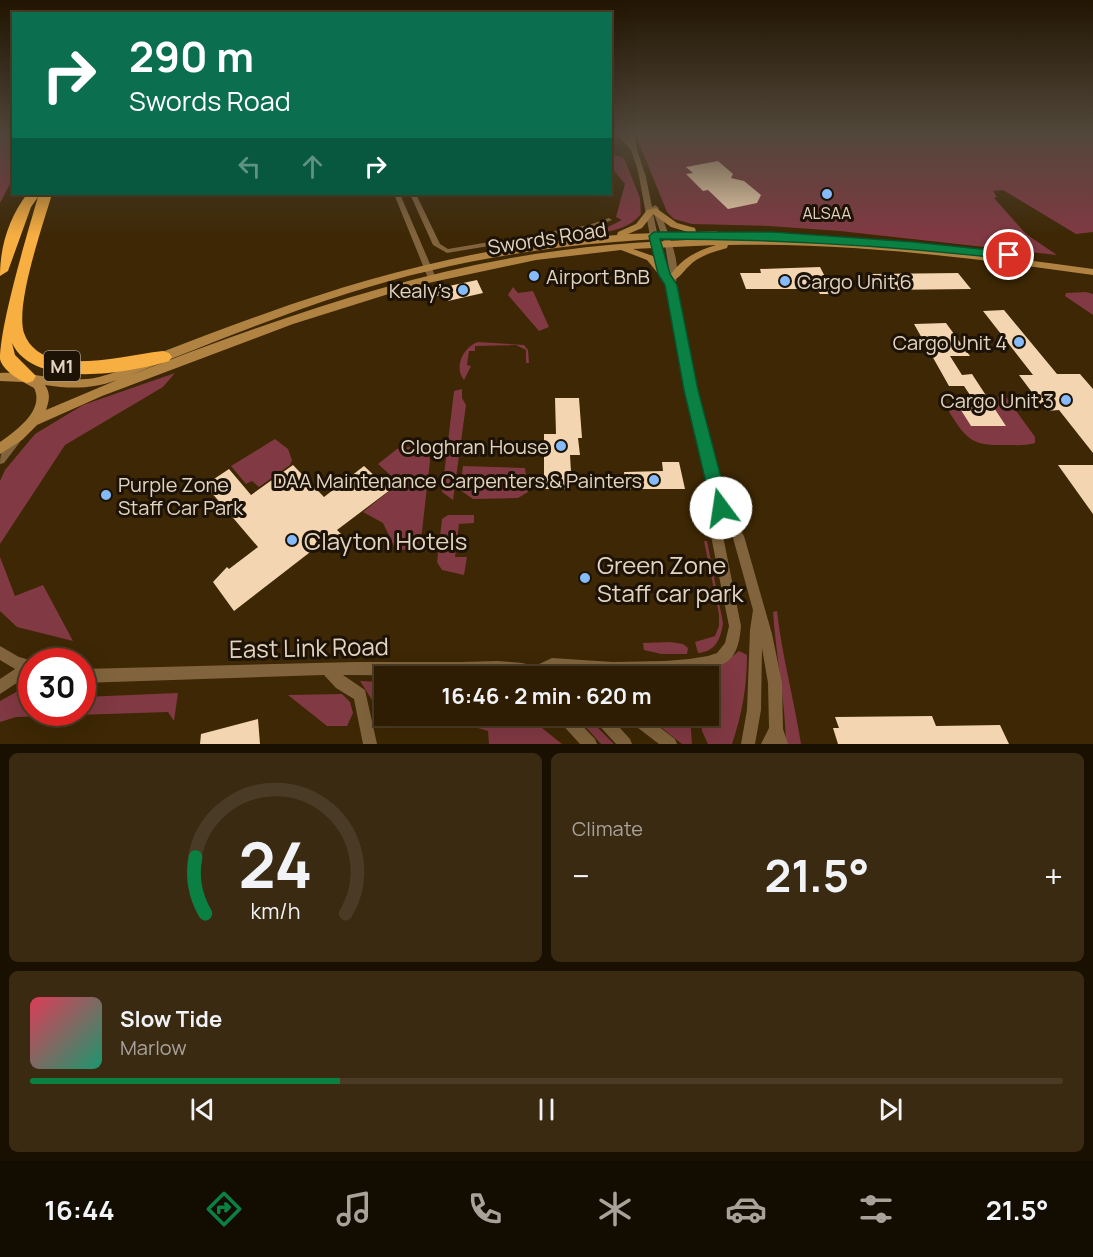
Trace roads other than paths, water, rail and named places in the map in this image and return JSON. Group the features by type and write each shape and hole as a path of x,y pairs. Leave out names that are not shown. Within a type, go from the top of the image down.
{"highway":[{"path":"0,271 24,207 33,195"},
{"path":"0,317 34,195"},
{"name":"M1","path":"31,378 12,364 4,354 3,346 45,195"},
{"name":"M1","path":"18,291 16,333 25,348 44,361 76,368 94,368 163,357"}],"main road":[{"path":"610,243 639,226 653,211 674,225 704,234"},
{"name":"Swords Road","path":"0,378 31,378 69,384 98,382 299,306 429,274 610,243 704,234 914,245 1093,266"},
{"name":"Swords Road","path":"660,239 917,251 1093,272"},
{"path":"610,243 647,256 670,279 682,264 692,257 742,242"},
{"name":"Swords Road","path":"32,422 112,386 295,318 429,274"},
{"path":"0,448 20,435 32,422 43,395 42,387 31,378"}],"street":[{"path":"639,168 653,211 670,279 691,390 721,508 738,536 768,644 775,683 776,729 781,744"},
{"path":"397,195 429,274"},
{"path":"413,195 436,245 447,251 590,227 609,220"},
{"path":"0,460 20,435"},
{"name":"East Link Road","path":"636,666 696,665 719,660 725,655 733,639 735,626 717,536 721,508"},
{"path":"748,744 757,693 755,635 758,611"},
{"path":"0,652 18,663"},
{"path":"328,670 340,683 360,695 370,744"},
{"name":"East Link Road","path":"96,676 374,670"},
{"path":"0,687 18,675"},
{"path":"573,726 590,744"},
{"path":"609,726 625,744"},
{"path":"647,726 670,744"},
{"path":"768,744 776,729"}],"place":[{"name":"ALSAA","path":"827,194"},
{"name":"Airport BnB","path":"534,276"},
{"name":"Cargo Unit 6","path":"785,281"},
{"name":"Kealy’s","path":"463,290"},
{"name":"Cargo Unit 4","path":"1019,342"},
{"name":"Cargo Unit 3","path":"1066,400"},
{"name":"Cloghran House","path":"561,446"},
{"name":"DAA Maintenance Carpenters & Painters","path":"654,480"},
{"name":"Purple Zone Staff Car Park","path":"106,495"},
{"name":"Clayton Hotels","path":"292,540"},
{"name":"Green Zone Staff car park","path":"585,578"}]}
